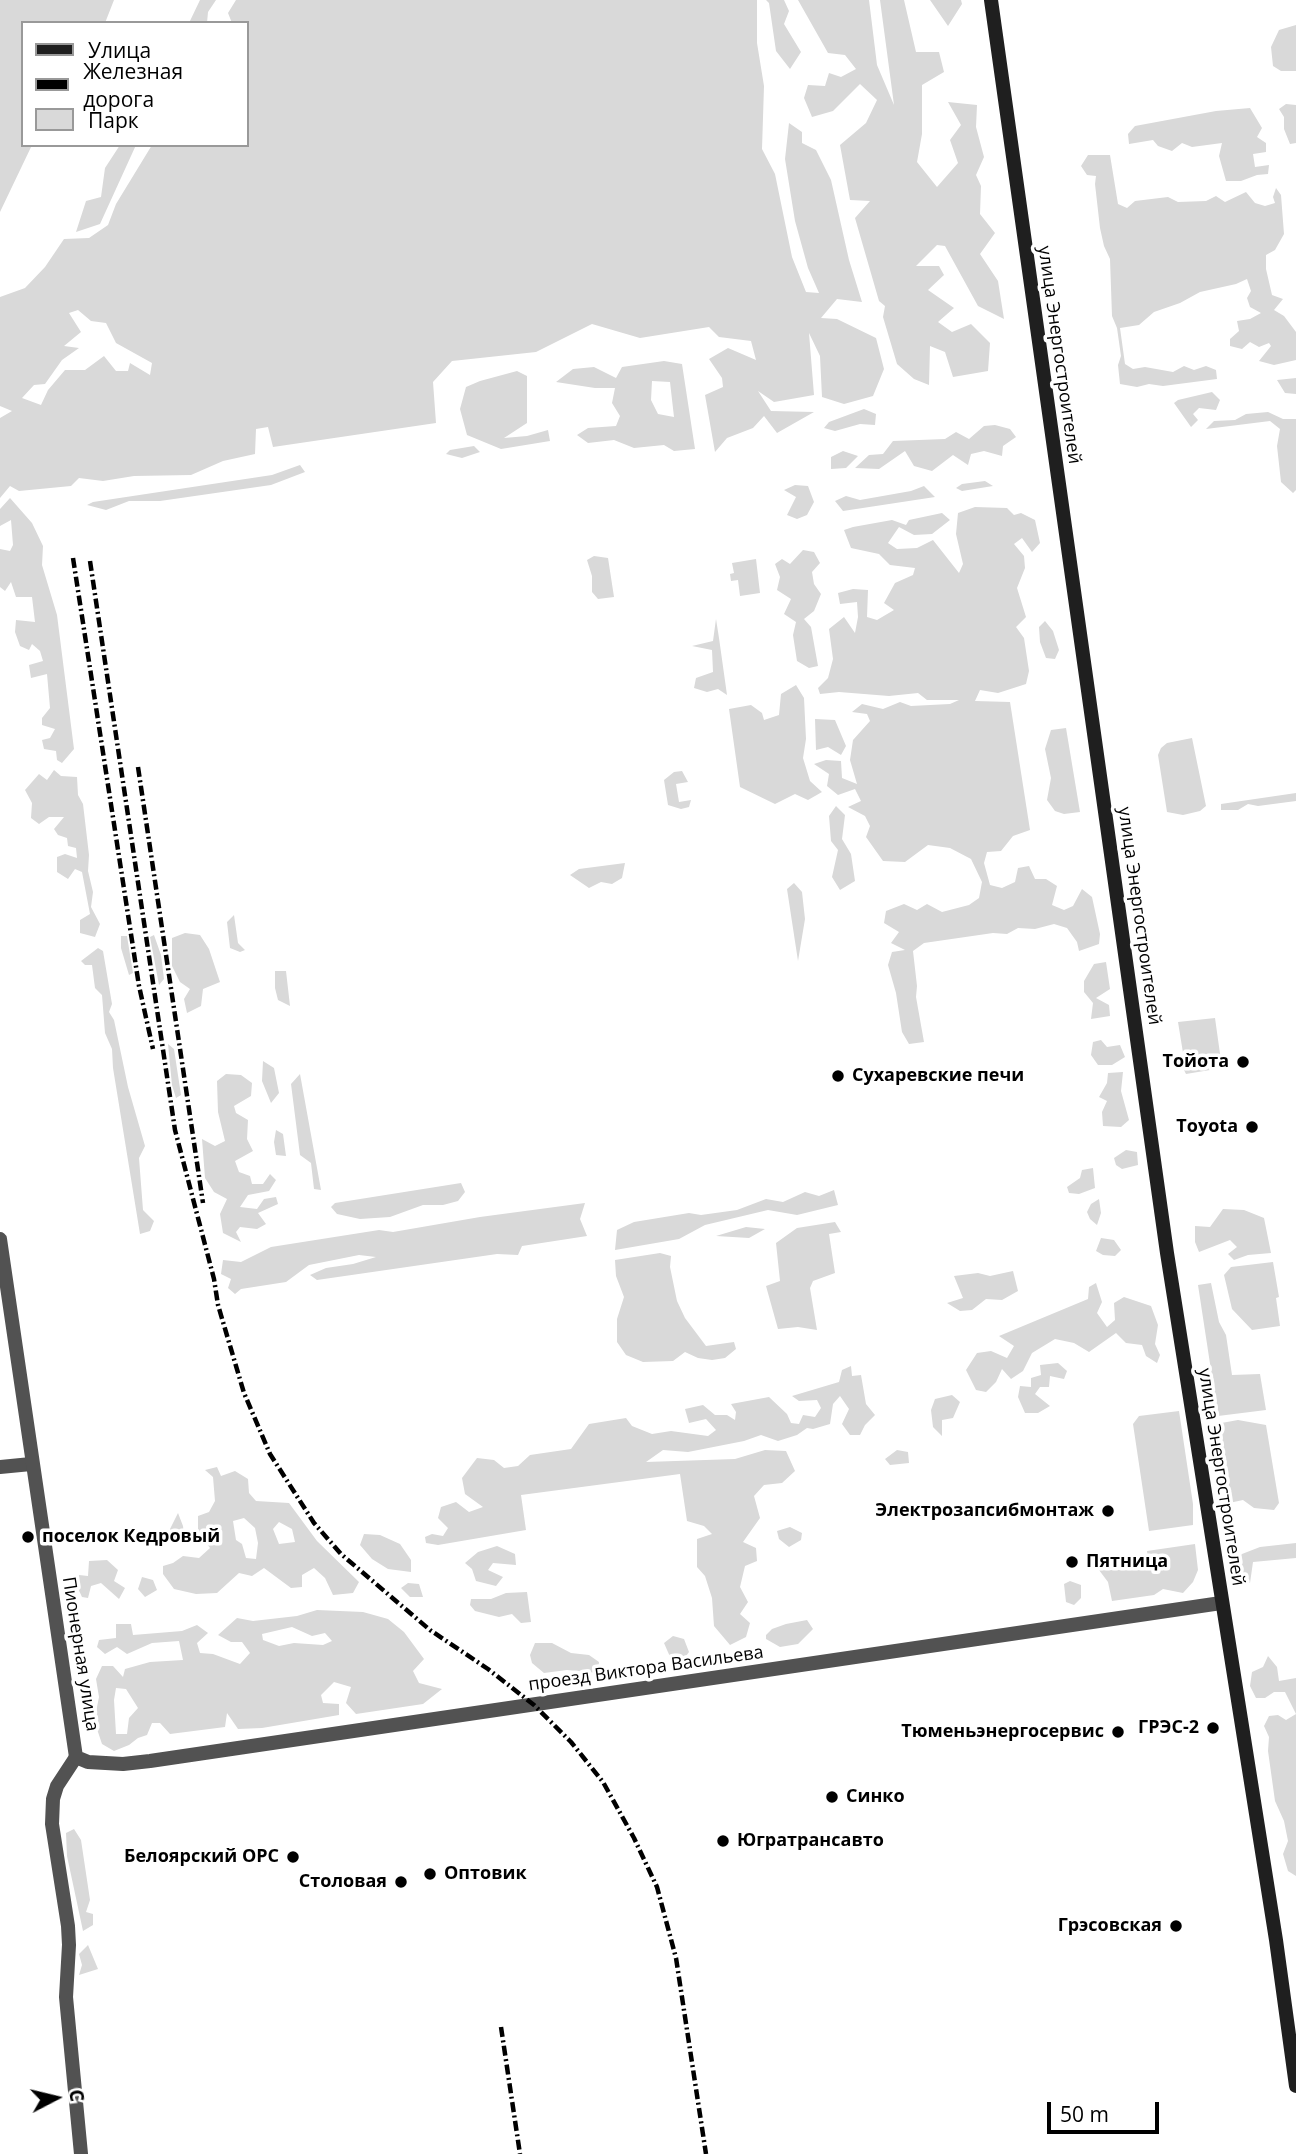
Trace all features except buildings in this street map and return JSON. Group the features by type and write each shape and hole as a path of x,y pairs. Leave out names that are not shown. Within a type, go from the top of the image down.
{"main road":[{"name":"улица Энергостроителей","path":"991,0 1167,1253 1276,1940 1296,2086"}],"street":[{"name":"Пионерная улица","path":"0,1240 76,1758 57,1786 52,1824 68,1936 66,1997 81,2154"},
{"path":"0,1467 31,1464"},
{"name":"проезд Виктора Васильева","path":"76,1758 100,1764 150,1761 1221,1603"}],"green space":[{"path":"0,0 114,0 106,21 21,21 21,147 31,147 0,212"},
{"path":"200,0 216,0 208,12 207,21 190,21"},
{"path":"236,0 757,0 757,43 764,86 762,149 775,174 792,257 806,292 819,293 808,268 795,221 785,159 789,123 802,132 802,143 816,150 831,180 849,260 862,302 837,299 821,318 837,319 876,338 884,369 873,396 844,404 822,397 820,356 809,333 814,395 774,402 758,391 771,411 814,412 777,433 764,416 753,428 727,438 715,452 705,395 723,387 722,378 709,359 728,348 756,360 751,341 719,337 709,327 640,338 592,324 536,352 452,361 433,382 436,423 273,447 268,427 256,429 255,454 223,461 191,475 134,476 103,481 79,478 71,486 19,491 10,486 0,498 0,418 12,411 0,406 0,297 25,288 45,267 64,239 89,238 108,225 116,204 151,147 248,147 248,21 231,21 228,13","holes":["78,310 91,321 106,323 116,343 152,363 150,375 130,363 128,371 116,371 104,356 85,370 65,370 48,390 41,405 22,398 34,385 45,384 62,360 79,348 64,346 81,332 69,313"]},
{"path":"766,0 784,0 789,11 784,24 801,52 790,69 776,51 769,3"},
{"path":"798,0 869,0 877,65 894,105 880,0 904,0 916,52 939,52 944,72 922,85 922,134 917,162 937,187 958,163 950,140 961,125 948,102 977,105 976,127 984,157 976,175 981,186 980,214 995,233 980,254 998,281 1004,319 978,306 945,246 937,245 916,266 939,266 944,275 928,290 954,308 938,322 952,332 971,324 990,343 988,371 953,377 945,352 930,346 929,385 914,379 897,364 883,317 885,306 879,301 855,218 870,201 850,200 840,145 866,123 877,100 860,84 833,111 812,117 804,98 808,85 825,86 829,73 841,77 856,69 845,55 828,53"},
{"path":"930,0 961,0 962,4 948,26"},
{"path":"1296,25 1296,71 1281,71 1273,66 1271,47 1279,30"},
{"path":"1286,104 1296,105 1296,143 1290,144 1284,129 1284,117 1279,109"},
{"path":"1250,108 1262,128 1257,137 1266,143 1266,152 1253,154 1255,167 1269,165 1268,174 1241,181 1226,181 1219,156 1222,143 1192,147 1182,143 1172,151 1158,146 1153,140 1129,144 1128,134 1135,126 1216,111"},
{"path":"119,147 135,147 100,224 76,232 86,201 101,197 105,168"},
{"path":"1088,155 1110,155 1118,204 1127,208 1135,201 1168,197 1178,202 1206,201 1216,196 1225,202 1246,192 1255,203 1265,206 1275,203 1273,197 1276,188 1281,195 1284,234 1275,250 1266,255 1266,269 1272,295 1283,299 1274,310 1284,316 1296,332 1296,360 1274,365 1259,361 1271,346 1269,343 1259,347 1250,342 1242,349 1230,346 1230,339 1239,331 1237,321 1250,319 1261,313 1250,307 1247,298 1251,291 1247,279 1200,292 1180,303 1154,312 1139,325 1120,328 1125,364 1133,369 1145,367 1173,372 1184,366 1194,370 1206,366 1216,370 1217,379 1163,386 1149,384 1137,387 1120,384 1118,365 1121,356 1117,328 1112,316 1110,259 1100,228 1096,176 1087,175 1081,166"},
{"path":"664,361 682,364 695,449 674,451 664,445 634,448 614,440 588,443 577,435 588,428 616,426 620,416 612,403 615,388 556,382 573,369 594,367 616,378 622,367","holes":["652,381 670,382 674,417 658,414 651,400"]},
{"path":"517,371 527,376 527,423 504,438 527,436 548,430 550,441 501,449 467,435 460,409 466,387"},
{"path":"1296,378 1296,394 1285,393 1277,380"},
{"path":"1212,392 1220,400 1216,410 1199,408 1193,414 1198,420 1191,427 1174,403"},
{"path":"864,409 876,414 875,425 860,424 835,431 824,428 829,422"},
{"path":"1268,412 1283,419 1296,419 1296,490 1293,493 1281,482 1277,446 1280,429 1270,421 1206,429 1214,421 1235,420 1246,414"},
{"path":"995,425 1010,429 1016,437 1003,446 1002,456 984,451 971,454 968,465 953,455 932,471 914,466 905,451 879,469 855,468 869,455 883,454 893,441 945,439 956,432 969,439 984,426"},
{"path":"474,446 480,452 462,458 446,454 450,450"},
{"path":"843,451 858,456 846,468 831,469 831,457"},
{"path":"300,465 305,472 271,485 160,501 129,501 106,510 87,505 272,475"},
{"path":"985,481 993,486 962,491 956,488 962,484"},
{"path":"795,485 808,486 814,502 807,515 797,519 787,515 796,497 784,490"},
{"path":"924,486 935,497 843,511 835,501 846,496 860,500 911,491"},
{"path":"10,498 32,523 43,546 42,565 57,615 74,749 62,763 57,760 56,751 44,749 42,740 50,738 55,729 42,725 42,718 50,708 47,674 31,678 29,665 43,661 40,651 32,644 29,650 20,646 15,632 16,620 35,622 32,597 16,597 11,582 5,591 0,587 0,549 10,551 13,545 11,520 0,526 0,509"},
{"path":"975,507 1007,508 1014,515 1021,513 1035,520 1040,543 1032,552 1022,538 1014,544 1024,556 1025,568 1017,588 1026,617 1016,627 1024,638 1029,671 1026,684 998,693 980,690 975,701 1010,702 1030,830 1013,836 1001,851 987,852 984,863 990,885 1002,888 1015,882 1018,868 1029,866 1035,879 1046,879 1057,886 1052,905 1064,910 1073,906 1082,889 1092,897 1100,934 1099,944 1079,951 1077,942 1067,928 1054,924 1035,929 1018,928 1007,934 993,933 924,943 913,951 916,997 924,1042 909,1044 902,1032 896,993 888,965 892,952 905,950 891,943 899,932 884,923 886,911 904,904 917,910 927,904 942,912 969,905 979,898 982,882 971,859 950,848 928,845 905,862 883,861 866,837 870,826 865,816 848,807 861,801 855,789 838,795 827,786 829,774 814,764 826,760 841,761 842,778 857,784 850,760 853,740 870,721 867,714 852,712 862,704 883,709 900,702 911,706 950,704 959,700 927,700 918,693 889,696 839,692 820,694 818,688 828,678 833,659 829,629 844,617 855,633 857,602 840,604 838,593 853,589 868,590 867,617 877,620 894,610 884,603 895,583 913,575 915,568 890,565 879,554 851,548 844,530 892,520 906,525 909,520 942,513 950,520 932,534 914,535 899,527 888,543 897,549 917,548 933,540 959,573 963,564 956,534 958,513"},
{"path":"803,550 814,552 820,563 812,572 814,584 821,594 814,611 804,619 811,627 818,666 809,668 797,661 793,635 796,622 784,614 791,599 777,590 780,577 775,564 782,559 790,564"},
{"path":"594,556 608,558 614,597 598,599 592,592 592,576 587,560"},
{"path":"756,559 760,593 740,596 738,580 731,581 730,574 734,573 732,563"},
{"path":"716,619 727,695 718,689 707,692 694,688 696,678 713,672 712,650 692,646 713,641"},
{"path":"1045,621 1053,631 1059,650 1055,659 1046,658 1040,642 1039,627"},
{"path":"796,685 804,698 806,739 803,758 810,781 822,792 808,800 795,794 775,804 740,787 729,709 751,705 762,713 764,720 779,715 781,694"},
{"path":"815,719 835,720 846,746 841,755 828,747 816,750"},
{"path":"1066,728 1080,812 1064,814 1055,811 1047,800 1051,778 1045,749 1051,730"},
{"path":"1192,738 1206,806 1200,811 1183,815 1167,812 1158,755 1167,743"},
{"path":"54,770 61,776 77,777 78,795 83,804 89,855 88,871 93,892 91,907 100,924 95,937 80,933 80,920 90,914 82,872 75,869 68,879 57,872 57,857 65,854 77,858 76,848 68,846 67,838 58,835 54,829 64,817 49,817 39,824 31,818 32,803 25,790 39,774 47,780"},
{"path":"682,771 688,782 676,784 679,802 691,800 689,807 681,809 668,805 664,780 674,772"},
{"path":"1296,793 1296,801 1258,806 1248,804 1238,810 1221,810 1221,804"},
{"path":"836,806 845,815 842,839 851,854 855,881 840,890 832,877 838,850 831,841 829,816"},
{"path":"625,863 622,878 612,884 601,882 589,888 570,875 579,869"},
{"path":"794,883 802,892 805,919 798,961 787,889"},
{"path":"234,915 238,943 245,950 240,952 230,948 227,922"},
{"path":"185,933 200,935 209,949 220,982 203,989 201,1006 187,1013 184,999 190,989 180,982 172,966 172,938"},
{"path":"154,935 161,955 164,979 159,985 150,937"},
{"path":"121,936 127,936 133,973 129,975 121,948"},
{"path":"98,948 103,951 112,1004 109,1012 114,1020 128,1087 145,1146 139,1158 143,1210 154,1221 150,1231 140,1234 112,1049 105,1033 102,995 95,988 92,965 85,965 81,961"},
{"path":"1106,962 1110,989 1096,998 1109,1005 1110,1016 1091,1019 1093,1003 1084,992 1084,981 1094,964"},
{"path":"275,971 286,971 290,1006 278,1000"},
{"path":"1215,1018 1222,1068 1186,1074 1179,1060 1184,1059 1178,1022"},
{"path":"1101,1040 1107,1047 1120,1045 1125,1057 1112,1065 1098,1065 1091,1055 1093,1042"},
{"path":"168,1044 174,1049 181,1095 176,1098 172,1085"},
{"path":"263,1061 274,1068 279,1093 271,1103 262,1081"},
{"path":"1123,1072 1121,1091 1129,1120 1121,1127 1103,1126 1102,1112 1107,1101 1099,1097 1107,1083 1108,1073"},
{"path":"226,1074 241,1075 252,1083 251,1096 234,1106 236,1113 248,1120 247,1139 253,1151 235,1161 239,1172 250,1176 252,1184 263,1184 270,1174 276,1180 269,1191 248,1195 240,1207 257,1209 264,1199 276,1197 278,1204 258,1213 266,1224 257,1229 240,1227 236,1232 241,1242 223,1233 220,1214 227,1199 214,1192 205,1178 202,1139 215,1146 225,1141 218,1112 217,1081"},
{"path":"300,1074 321,1190 314,1189 311,1163 300,1155 291,1084"},
{"path":"276,1130 283,1134 286,1156 276,1155"},
{"path":"1126,1150 1137,1152 1138,1165 1122,1169 1116,1165 1114,1158"},
{"path":"1093,1168 1095,1188 1079,1194 1069,1193 1067,1187 1080,1178 1082,1170"},
{"path":"461,1183 465,1192 458,1201 443,1205 423,1205 390,1217 360,1219 337,1214 331,1207 335,1203"},
{"path":"834,1190 838,1205 797,1215 768,1210 705,1225 679,1239 615,1250 617,1230 634,1222 689,1213 701,1215 737,1210 766,1199 783,1202 805,1192 819,1196"},
{"path":"1099,1199 1101,1213 1097,1225 1087,1212 1091,1204"},
{"path":"585,1203 580,1219 587,1236 522,1246 518,1255 497,1254 317,1280 310,1275 326,1268 376,1257 359,1255 309,1265 286,1282 241,1289 235,1294 228,1288 231,1279 221,1274 223,1260 241,1262 271,1247"},
{"path":"1223,1209 1244,1210 1264,1218 1271,1253 1248,1255 1234,1260 1228,1254 1237,1247 1230,1240 1199,1252 1195,1242 1195,1226 1210,1227"},
{"path":"835,1222 841,1232 829,1234 835,1273 813,1281 810,1288 817,1330 798,1327 778,1329 766,1286 780,1281 776,1243 797,1228"},
{"path":"746,1227 765,1229 749,1238 716,1236"},
{"path":"1101,1238 1114,1240 1121,1250 1115,1256 1096,1251"},
{"path":"660,1253 671,1256 670,1267 677,1301 685,1318 706,1346 734,1342 736,1349 725,1358 698,1358 685,1352 673,1361 643,1362 626,1355 617,1342 617,1319 624,1297 616,1276 615,1260"},
{"path":"1273,1262 1279,1297 1276,1298 1280,1326 1252,1330 1232,1309 1224,1275 1231,1267"},
{"path":"1013,1271 1018,1291 1002,1300 986,1299 972,1310 960,1311 947,1303 963,1298 954,1276 978,1273 990,1276"},
{"path":"1096,1283 1102,1302 1097,1313 1107,1327 1115,1320 1114,1303 1124,1297 1151,1306 1158,1325 1155,1344 1160,1355 1157,1363 1146,1356 1142,1345 1126,1343 1116,1333 1089,1352 1074,1343 1055,1339 1032,1353 1023,1371 1011,1379 1002,1369 996,1382 986,1392 976,1390 966,1370 977,1353 991,1351 1007,1358 1014,1346 999,1336 1088,1299 1089,1287"},
{"path":"1211,1283 1219,1322 1226,1335 1232,1375 1260,1374 1266,1410 1218,1416 1198,1285"},
{"path":"1058,1363 1067,1371 1064,1379 1050,1376 1049,1387 1040,1387 1035,1394 1050,1406 1038,1413 1025,1413 1018,1397 1020,1386 1031,1387 1031,1378 1041,1375 1040,1365"},
{"path":"851,1366 852,1376 861,1375 866,1404 875,1415 860,1435 850,1435 842,1424 849,1409 840,1396 833,1404 830,1424 807,1428 797,1435 778,1441 761,1435 688,1452 663,1450 646,1462 735,1459 765,1450 786,1451 795,1471 782,1483 764,1485 754,1496 760,1518 743,1542 756,1548 757,1561 745,1566 740,1587 748,1602 740,1614 750,1623 746,1637 730,1645 714,1626 712,1598 705,1576 697,1567 697,1539 712,1534 704,1526 687,1521 680,1474 521,1495 526,1530 438,1545 426,1543 425,1537 432,1534 443,1536 448,1528 438,1518 441,1507 456,1502 469,1512 483,1507 465,1494 462,1478 477,1458 494,1460 504,1468 518,1466 530,1455 571,1449 589,1424 626,1418 632,1426 652,1434 671,1431 708,1436 716,1430 706,1419 689,1423 685,1409 703,1405 715,1415 727,1415 735,1420 736,1412 731,1404 769,1397 787,1414 791,1423 799,1424 803,1415 815,1417 821,1408 817,1400 799,1401 792,1396 839,1382 842,1370"},
{"path":"952,1395 960,1402 953,1418 942,1420 942,1436 933,1427 931,1410 935,1399"},
{"path":"1179,1411 1193,1504 1193,1525 1149,1531 1133,1424 1139,1416"},
{"path":"1238,1420 1266,1425 1279,1503 1274,1510 1254,1508 1243,1500 1229,1503 1216,1424"},
{"path":"897,1450 908,1452 909,1463 890,1465 885,1459"},
{"path":"217,1467 221,1476 235,1471 248,1479 249,1493 256,1501 289,1503 317,1541 359,1582 353,1593 333,1595 325,1578 314,1568 302,1575 302,1587 291,1588 264,1568 252,1576 239,1573 217,1593 196,1594 174,1589 163,1574 163,1566 183,1556 199,1558 210,1548 198,1533 198,1516 209,1512 215,1501 213,1477 205,1470","holes":["244,1518 255,1528 258,1543 256,1559 246,1558 242,1544 236,1540 233,1521","279,1522 292,1529 295,1542 279,1544 273,1529"]},
{"path":"178,1513 183,1526 185,1545 177,1544 170,1529"},
{"path":"790,1527 802,1533 801,1540 789,1547 779,1539 777,1531"},
{"path":"364,1534 380,1535 400,1544 411,1560 411,1572 388,1569 372,1559 360,1545"},
{"path":"1296,1543 1296,1558 1253,1562 1250,1583 1239,1583 1236,1561 1242,1554 1260,1547"},
{"path":"1195,1544 1198,1570 1193,1582 1183,1593 1163,1589 1154,1595 1112,1601 1108,1582 1099,1570 1135,1565 1136,1569 1149,1568 1147,1551"},
{"path":"497,1546 515,1554 516,1565 493,1563 488,1570 503,1577 496,1586 476,1581 472,1569 465,1563 478,1552"},
{"path":"107,1560 118,1570 114,1581 125,1588 119,1599 101,1583 91,1586 88,1598 82,1597 76,1584 79,1575 88,1576 89,1561"},
{"path":"142,1577 153,1580 157,1590 145,1597 138,1589"},
{"path":"1070,1581 1081,1585 1081,1598 1074,1605 1066,1602 1064,1584"},
{"path":"408,1583 419,1584 423,1597 410,1597 401,1588"},
{"path":"527,1592 531,1622 521,1623 512,1614 499,1617 475,1611 470,1605 471,1599 491,1599 506,1593"},
{"path":"317,1610 363,1612 388,1619 404,1632 424,1659 413,1671 419,1683 442,1689 423,1704 356,1714 346,1703 351,1687 334,1682 321,1695 323,1703 339,1704 339,1715 262,1728 238,1729 227,1713 225,1727 170,1734 160,1723 152,1723 147,1735 129,1745 114,1751 102,1744 96,1726 99,1697 96,1679 102,1666 113,1666 123,1677 125,1669 150,1662 183,1660 179,1641 152,1643 127,1654 117,1647 105,1654 97,1647 99,1640 116,1638 116,1624 131,1624 133,1635 182,1631 197,1625 208,1633 197,1643 200,1653 213,1654 240,1664 250,1653 242,1642 231,1642 218,1635 237,1618 253,1621 297,1616","holes":["292,1627 312,1636 325,1633 332,1641 323,1645 294,1643 279,1646 263,1640 262,1634","116,1688 126,1689 138,1708 129,1718 127,1734 116,1734"]},
{"path":"807,1620 813,1629 798,1644 780,1647 766,1639 772,1629"},
{"path":"673,1636 684,1639 689,1652 683,1660 671,1659 664,1643"},
{"path":"535,1643 552,1643 571,1653 589,1655 599,1662 598,1673 567,1670 544,1673 532,1663 530,1655"},
{"path":"1268,1656 1277,1667 1279,1681 1296,1678 1296,1714 1285,1692 1274,1692 1265,1698 1256,1698 1250,1686 1252,1672 1263,1667"},
{"path":"1296,1714 1296,1876 1288,1871 1283,1854 1288,1841 1284,1821 1275,1801 1268,1751 1269,1737 1264,1726 1269,1716 1278,1715 1286,1720"},
{"path":"74,1829 81,1840 90,1900 86,1912 93,1914 93,1925 83,1931 67,1856 66,1833"},
{"path":"88,1945 98,1969 79,1975 82,1965 79,1954"}],"railway":[{"path":"73,558 139,986 153,1049"},
{"path":"90,561 175,1130 214,1279 218,1305 244,1393 270,1454 314,1523 341,1554 430,1630 488,1669 534,1705 571,1742 603,1782 657,1887 676,1958 706,2154"},
{"path":"138,767 203,1203"},
{"path":"501,2027 520,2154"}],"place":[{"name":"Тойота","path":"1243,1062"},
{"name":"Сухаревские печи","path":"838,1076"},
{"name":"Toyota","path":"1252,1127"},
{"name":"Электрозапсибмонтаж","path":"1108,1511"},
{"name":"поселок Кедровый","path":"28,1537"},
{"name":"Пятница","path":"1072,1562"},
{"name":"ГРЭС-2","path":"1213,1728"},
{"name":"Тюменьэнергосервис","path":"1118,1732"},
{"name":"Синко","path":"832,1797"},
{"name":"Югратрансавто","path":"723,1841"},
{"name":"Белоярский ОРС","path":"293,1857"},
{"name":"Оптовик","path":"430,1874"},
{"name":"Столовая","path":"401,1882"},
{"name":"Грэсовская","path":"1176,1926"}]}
